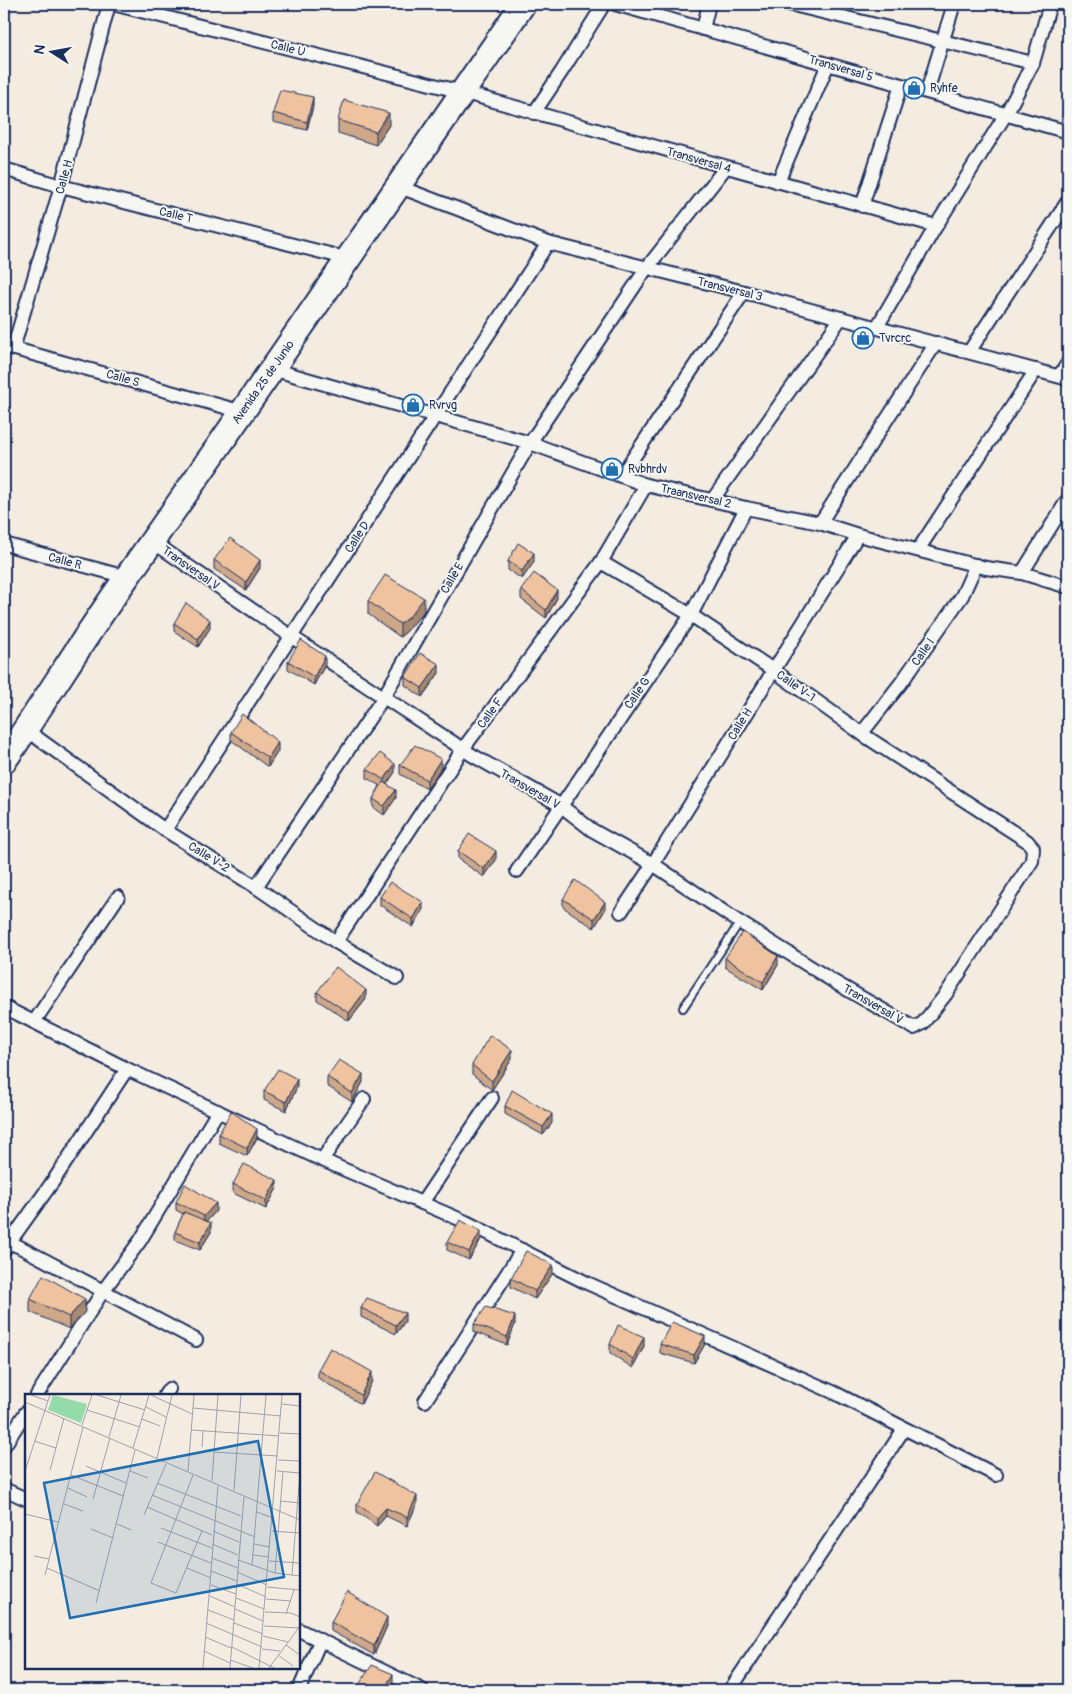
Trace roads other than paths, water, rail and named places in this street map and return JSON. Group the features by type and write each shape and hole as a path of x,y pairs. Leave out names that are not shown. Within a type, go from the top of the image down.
{"highway":[{"name":"Avenida 25 de Junio","path":"4,760 126,577 153,542 523,4"}],"street":[{"name":"Calle H","path":"9,348 62,186 109,4"},
{"name":"Calle U","path":"113,4 462,92"},
{"path":"534,113 604,4"},
{"name":"Transversal 5","path":"615,4 1068,132"},
{"path":"703,29 709,4"},
{"path":"789,4 1033,63"},
{"path":"928,92 954,4"},
{"path":"877,328 936,226 1006,114 1033,63 1050,4"},
{"path":"778,182 828,64"},
{"path":"862,206 902,85"},
{"name":"Transversal 4","path":"462,92 936,226"},
{"name":"Calle E","path":"256,887 383,698 530,442 646,268 726,167"},
{"name":"Calle T","path":"4,169 62,186 349,259"},
{"name":"Transversal 3","path":"397,186 548,243 744,292 1064,377"},
{"path":"969,352 1068,201"},
{"name":"Calle D","path":"165,830 548,243"},
{"path":"621,476 744,292"},
{"path":"713,499 841,318"},
{"path":"820,523 936,343"},
{"name":"Calle S","path":"9,348 243,412"},
{"path":"1064,377 1068,363"},
{"name":"Traansversal 2","path":"272,369 434,417 530,442 646,485 820,523 858,535 976,565 1022,573 1068,587"},
{"path":"918,550 1036,370"},
{"name":"Calle F","path":"336,942 463,750 601,562 646,485"},
{"path":"1022,573 1068,499"},
{"name":"Calle G","path":"517,871 560,805 691,615 746,508"},
{"name":"Calle H","path":"621,912 653,864 858,535"},
{"name":"Transversal V","path":"153,542 463,750 560,805 592,830 653,864 836,983 914,1028"},
{"name":"Calle R","path":"4,544 126,577"},
{"name":"Calle V-1","path":"601,562 691,615 862,733 1027,840 1033,848 1032,861 946,994 923,1023 914,1028"},
{"name":"Calle I","path":"862,733 901,683 962,596 976,565"},
{"name":"Calle V-2","path":"26,729 165,830 256,887 336,942 397,978"},
{"path":"34,1022 118,897"},
{"path":"4,1007 127,1069 322,1160 466,1222 587,1283 835,1393 996,1476"},
{"path":"127,1069 54,1180 5,1244 103,1291 196,1340"},
{"path":"422,1203 492,1098"},
{"path":"322,1160 364,1099"},
{"path":"38,1394 103,1291 140,1241 218,1111"},
{"path":"425,1401 522,1250"},
{"path":"4,1446 25,1414"},
{"path":"730,1690 904,1428"},
{"path":"4,1489 25,1499"},
{"path":"300,1631 422,1690"},
{"path":"299,1690 320,1641"}],"lane":[{"path":"683,1008 740,922"}],"place":[{"name":"Ryhfe","path":"914,88"},
{"name":"Tvrcrc","path":"863,338"},
{"name":"Rvrvg","path":"413,405"},
{"name":"Rvbhrdv","path":"612,469"}]}
